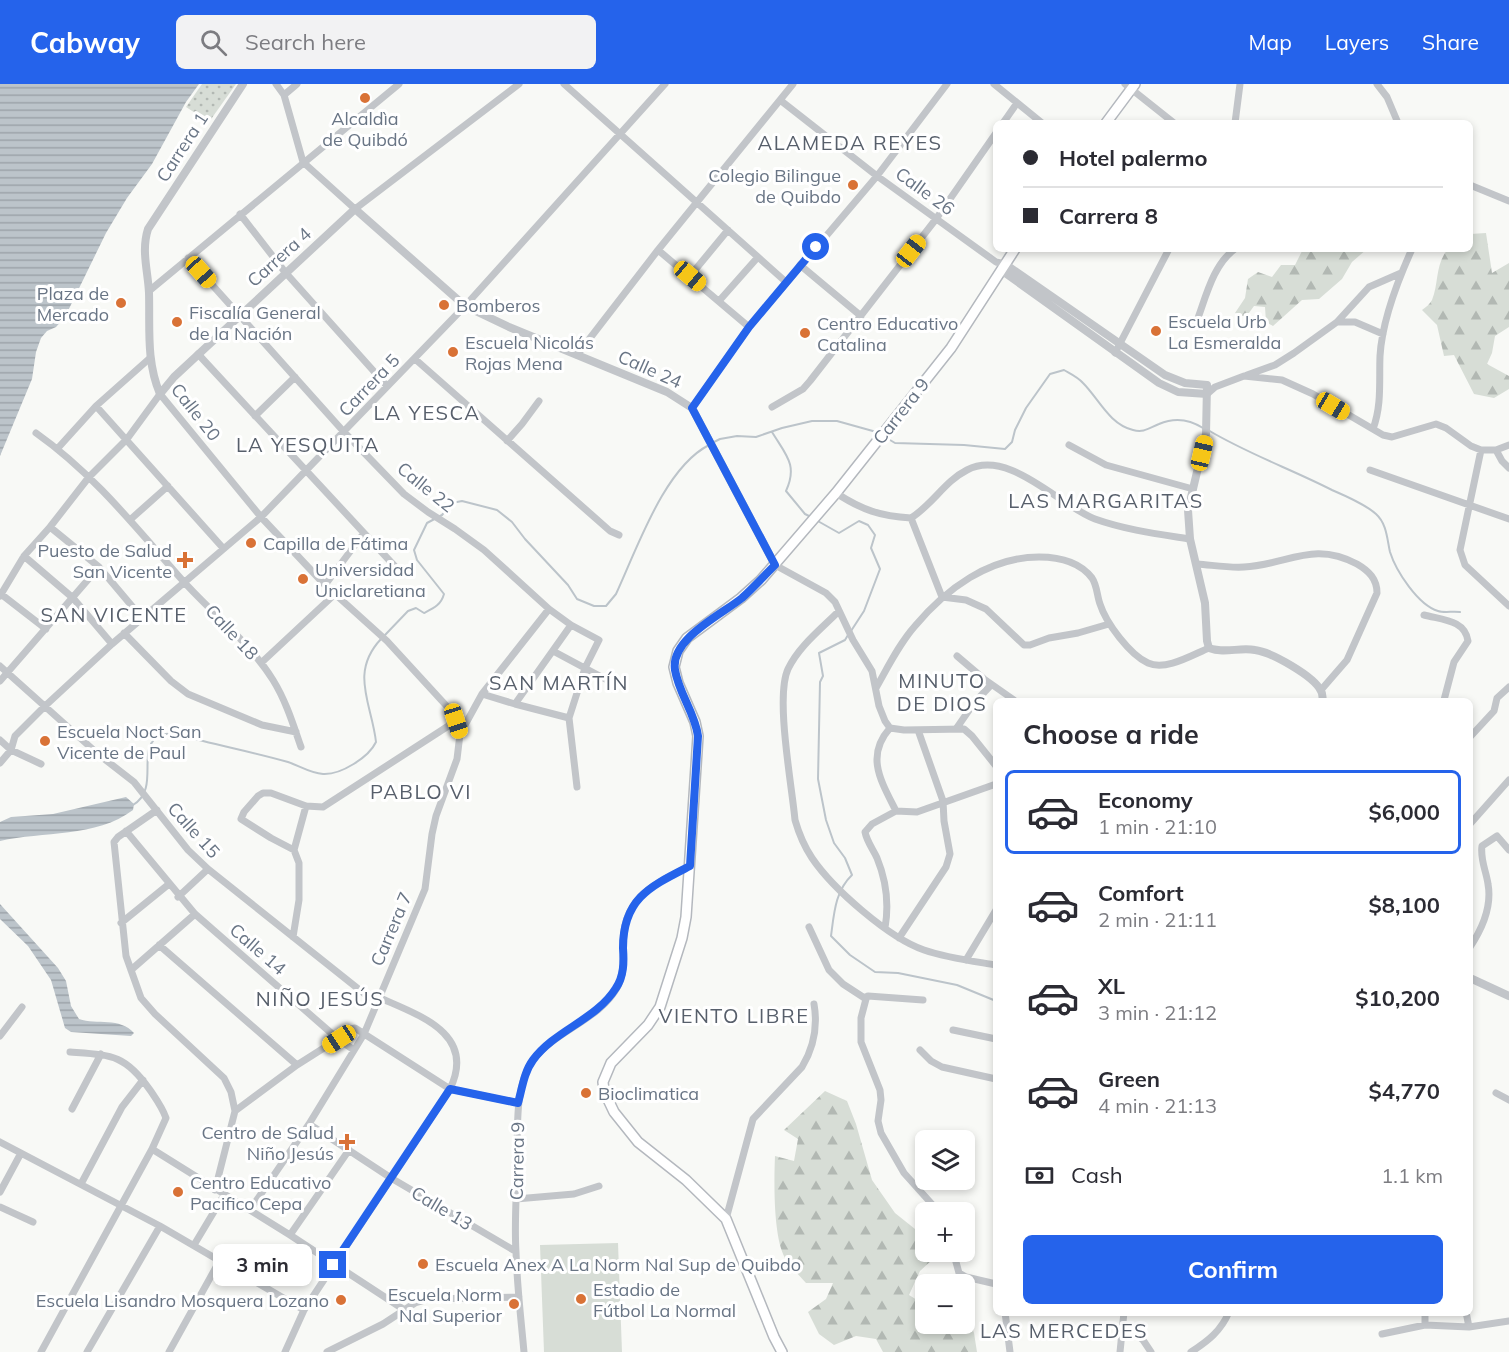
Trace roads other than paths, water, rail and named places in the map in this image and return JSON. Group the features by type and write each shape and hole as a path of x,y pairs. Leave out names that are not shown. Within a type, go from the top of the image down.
{"main road":[{"path":"1108,120 1131,86"},
{"name":"Carrera 9","path":"726,1219 702,1194 638,1142 622,1124 607,1099 603,1082 611,1063 648,1025 662,1000 682,938 688,902 698,736 674,667 678,651 687,638 741,598 775,565 836,493 951,348 1000,265 1012,252"},
{"path":"726,1219 782,1352"}],"street":[{"name":"Carrera 1","path":"148,229 243,84"},
{"path":"276,84 284,95 303,162"},
{"path":"284,95 297,84"},
{"path":"149,291 399,84"},
{"name":"Carrera 4","path":"1,595 24,556 50,527 88,477 127,439 174,377 285,272 356,209 519,84"},
{"path":"564,84 786,282"},
{"name":"Carrera 5","path":"0,763 11,750 15,736 45,706 124,633 261,517 465,306 665,84"},
{"path":"577,356 696,202 793,84"},
{"path":"692,408 749,327 877,176 947,84"},
{"path":"994,84 1038,120"},
{"path":"1235,120 1240,84"},
{"path":"1377,84 1397,120"},
{"path":"1131,86 1171,120"},
{"name":"Calle 26","path":"780,100 877,176 1083,324 1146,375 1178,392 1210,389"},
{"path":"1005,120 1017,103"},
{"path":"772,407 803,389 936,219 993,137"},
{"name":"Calle 24","path":"303,162 465,306 509,327 667,393 692,408 712,450 775,565"},
{"path":"1473,186 1509,201"},
{"path":"240,214 285,272 387,387"},
{"name":"Calle 20","path":"148,229 144,253 149,291 150,358 153,377 160,394 261,517 325,585 387,641 453,713 460,734"},
{"path":"690,276 728,230"},
{"path":"658,250 749,327"},
{"path":"1115,352 1167,252"},
{"path":"1195,326 1219,266 1231,252"},
{"path":"1373,429 1378,417 1380,398 1380,355 1383,334 1401,273 1411,252"},
{"path":"719,301 758,257"},
{"name":"Calle 22","path":"188,258 344,432 404,494 484,550 549,609 571,625 599,640 585,668"},
{"path":"800,265 861,316"},
{"path":"1209,648 1205,603 1190,539 1188,510 1206,434 1210,389 1275,365 1337,322 1369,287 1401,273"},
{"path":"1337,322 1355,322 1383,334"},
{"name":"Calle 26","path":"1083,324 1177,381 1210,389"},
{"path":"198,354 402,574"},
{"path":"58,448 96,406 150,358"},
{"path":"415,359 610,531 619,534"},
{"path":"1244,376 1282,380 1314,394 1383,435 1392,437 1436,424 1481,450 1496,450 1509,445"},
{"path":"255,416 295,377"},
{"path":"507,441 539,401"},
{"path":"96,406 223,548"},
{"name":"Calle 18","path":"36,433 58,448 131,519 185,582 261,663 279,689 301,747"},
{"path":"1069,445 1119,469 1193,489"},
{"path":"1481,450 1460,550 1465,565 1509,606"},
{"path":"1496,450 1509,468"},
{"path":"836,493 856,506 871,512 911,518 924,510 967,470 991,465 1007,468 1017,473 1077,511 1096,519 1143,532 1190,539"},
{"path":"1370,470 1509,519"},
{"path":"131,519 168,486"},
{"path":"911,518 942,597"},
{"path":"50,527 99,567 142,618"},
{"path":"325,585 364,533"},
{"path":"1197,564 1242,567 1317,552 1347,559 1367,570 1377,584 1377,593 1347,660 1321,690"},
{"path":"24,556 73,598 112,644"},
{"path":"876,688 914,626 942,597 982,570 1012,559 1053,557 1068,560 1093,579 1100,606 1109,624 1139,658 1150,665 1168,664 1209,648 1219,652 1253,649 1270,654 1303,673 1321,690 1323,698"},
{"path":"775,565 826,593 835,602 853,640 872,671 879,706 890,728"},
{"path":"0,681 99,567"},
{"path":"261,663 335,594"},
{"path":"1,595 46,629"},
{"path":"942,597 966,600 986,609 1017,639 1027,645 1109,624"},
{"path":"460,734 482,694 549,609"},
{"path":"839,611 799,651 789,667 782,689 795,820 807,850 834,883 862,911 899,938 924,950 993,964"},
{"path":"1424,615 1461,626 1467,632 1468,641 1454,662 1445,698"},
{"path":"514,704 571,625"},
{"path":"124,633 171,681 188,694 262,724 296,732"},
{"path":"553,651 609,681"},
{"path":"957,656 991,685 1011,698"},
{"name":"Calle 15","path":"0,666 98,754 134,782 188,850 208,869 377,1000 440,1027 452,1046 457,1060 458,1070 450,1089"},
{"path":"577,787 569,718 585,668"},
{"path":"956,729 974,703 991,685"},
{"path":"1473,734 1494,711 1497,698 1509,687"},
{"path":"482,694 569,718"},
{"path":"294,850 245,824 241,816 258,796 271,793 306,806 323,807 456,721"},
{"path":"890,728 956,729 969,733 993,762"},
{"path":"890,728 879,743 875,754 885,788 896,811"},
{"path":"899,938 946,867 950,854 943,801 918,730"},
{"name":"Carrera 7","path":"250,1210 309,1124 363,1034 425,889 434,825 456,759 460,734"},
{"path":"0,740 11,750 40,764"},
{"path":"1473,821 1509,780"},
{"path":"885,928 888,900 878,861 864,832 872,824 896,811 917,812 993,785"},
{"path":"293,937 299,900 299,863 294,850 306,806"},
{"path":"157,810 117,837 114,843 126,956 141,998 155,1014 224,1078 231,1092 235,1111 215,1190"},
{"name":"Calle 14","path":"126,831 178,897 195,914 354,1050"},
{"path":"1473,942 1484,925 1488,900 1489,885 1481,856 1482,846 1497,836 1509,850"},
{"name":"Carrera 9","path":"524,1352 515,1251 518,1103 526,1074 533,1060 549,1043 602,1006 618,987 624,970 623,938 627,916 632,907 647,889 690,866"},
{"path":"178,897 208,869"},
{"path":"121,923 169,884"},
{"path":"131,970 195,914"},
{"path":"966,960 993,915"},
{"path":"808,927 829,970 866,1001 861,1018 861,1042 880,1090 878,1120 881,1132 904,1173 930,1202"},
{"path":"159,945 297,1065"},
{"path":"1473,979 1509,996"},
{"path":"863,997 923,1000"},
{"path":"726,1219 753,1119 802,1067 807,1058 814,1038 816,1019 814,1004"},
{"path":"0,1036 22,1007"},
{"path":"235,1111 297,1065 353,1028 450,1089 518,1103"},
{"path":"953,1030 993,1038"},
{"path":"920,1050 931,1061 942,1067 993,1078"},
{"path":"41,1352 152,1149 166,1118 143,1080 122,1060 101,1054 70,1052"},
{"path":"72,1109 101,1054"},
{"path":"81,1184 122,1107 143,1080"},
{"path":"285,1352 304,1310 450,1089"},
{"path":"1496,1093 1509,1100"},
{"name":"Calle 13","path":"309,1124 391,1178 515,1251"},
{"path":"0,1142 160,1226 304,1310"},
{"path":"152,1149 403,1309"},
{"path":"290,1235 349,1150"},
{"path":"0,1192 21,1153"},
{"path":"516,1199 574,1194 599,1186"},
{"path":"194,1245 224,1195"},
{"path":"0,1207 33,1222"},
{"path":"87,1352 160,1226"},
{"path":"169,1352 220,1260"},
{"path":"956,1262 959,1273 993,1283"},
{"path":"327,1352 383,1324 415,1303 441,1297 519,1297"},
{"path":"1006,1316 1010,1352"},
{"path":"1120,1352 1124,1316"},
{"path":"1191,1352 1209,1341 1223,1326 1227,1316"},
{"path":"1425,1316 1425,1325"},
{"path":"1467,1316 1469,1326"},
{"path":"1382,1334 1425,1325 1469,1326 1509,1321"},
{"path":"1124,1324 1140,1336 1151,1352"}],"waterway":[{"path":"885,437 895,443 1005,449 1012,442 1026,408 1050,374 1064,370 1081,381 1111,417 1125,427 1137,431 1176,420 1187,421 1203,428"},
{"path":"714,442 737,436 756,437 812,421 837,421 880,433"},
{"path":"1208,430 1372,510 1380,518 1384,527 1390,552 1397,568 1416,595 1430,608 1443,612 1460,612"},
{"path":"772,432 786,454 791,467 786,491 805,514 811,517"},
{"path":"385,635 408,611 416,608 424,613 441,601 444,594 417,560 414,550 427,523 442,515 452,503 462,501 497,510 512,522 568,585 577,599 594,606 606,606 616,594 665,490 693,456 709,445"},
{"path":"816,520 839,533 859,521 868,525 875,535 871,548 880,569 864,611 851,631"},
{"path":"848,635 845,640 819,653 823,676 820,682 818,779 826,820 834,843 845,858 852,875 846,881 839,896 834,911 831,936 850,955 875,972 898,973 957,985 993,1000"},
{"path":"133,805 141,798 146,788 149,748 154,740 167,734 182,735 267,756 323,774 338,772 354,764 376,742 364,677 371,652 381,639"}],"place":[{"name":"Alcaldìa de Quibdó","path":"365,98"},
{"name":"Colegio Bilingue de Quibdo","path":"853,185"},
{"name":"Plaza de Mercado","path":"121,303"},
{"name":"Bomberos","path":"444,305"},
{"name":"Fiscalía General de la Nación","path":"177,322"},
{"name":"Escuela Urb La Esmeralda","path":"1156,331"},
{"name":"Centro Educativo Catalina","path":"805,333"},
{"name":"Escuela Nicolás Rojas Mena","path":"453,352"},
{"name":"Capilla de Fátima","path":"251,543"},
{"name":"Puesto de Salud San Vicente","path":"185,560"},
{"name":"Universidad Uniclaretiana","path":"303,579"},
{"name":"Escuela Noct San Vicente de Paul","path":"45,741"},
{"name":"Bioclimatica","path":"586,1093"},
{"name":"Centro de Salud Niño Jesús","path":"347,1142"},
{"name":"Centro Educativo Pacifico Cepa","path":"178,1192"},
{"name":"Escuela Anex A La Norm Nal Sup de Quibdo","path":"423,1264"},
{"name":"Estadio de Fútbol La Normal","path":"581,1299"},
{"name":"Escuela Lisandro Mosquera Lozano","path":"341,1300"},
{"name":"Escuela Norm Nal Superior","path":"514,1304"}],"district":[{"name":"ALAMEDA REYES","path":"850,142"},
{"name":"LA YESCA","path":"427,412"},
{"name":"LA YESQUITA","path":"308,444"},
{"name":"LAS MARGARITAS","path":"1106,500"},
{"name":"SAN VICENTE","path":"114,614"},
{"name":"SAN MARTÍN","path":"559,682"},
{"name":"MINUTO DE DIOS","path":"942,692"},
{"name":"PABLO VI","path":"421,791"},
{"name":"NIÑO JESÚS","path":"320,998"},
{"name":"VIENTO LIBRE","path":"734,1015"},
{"name":"LAS MERCEDES","path":"1064,1330"}]}
